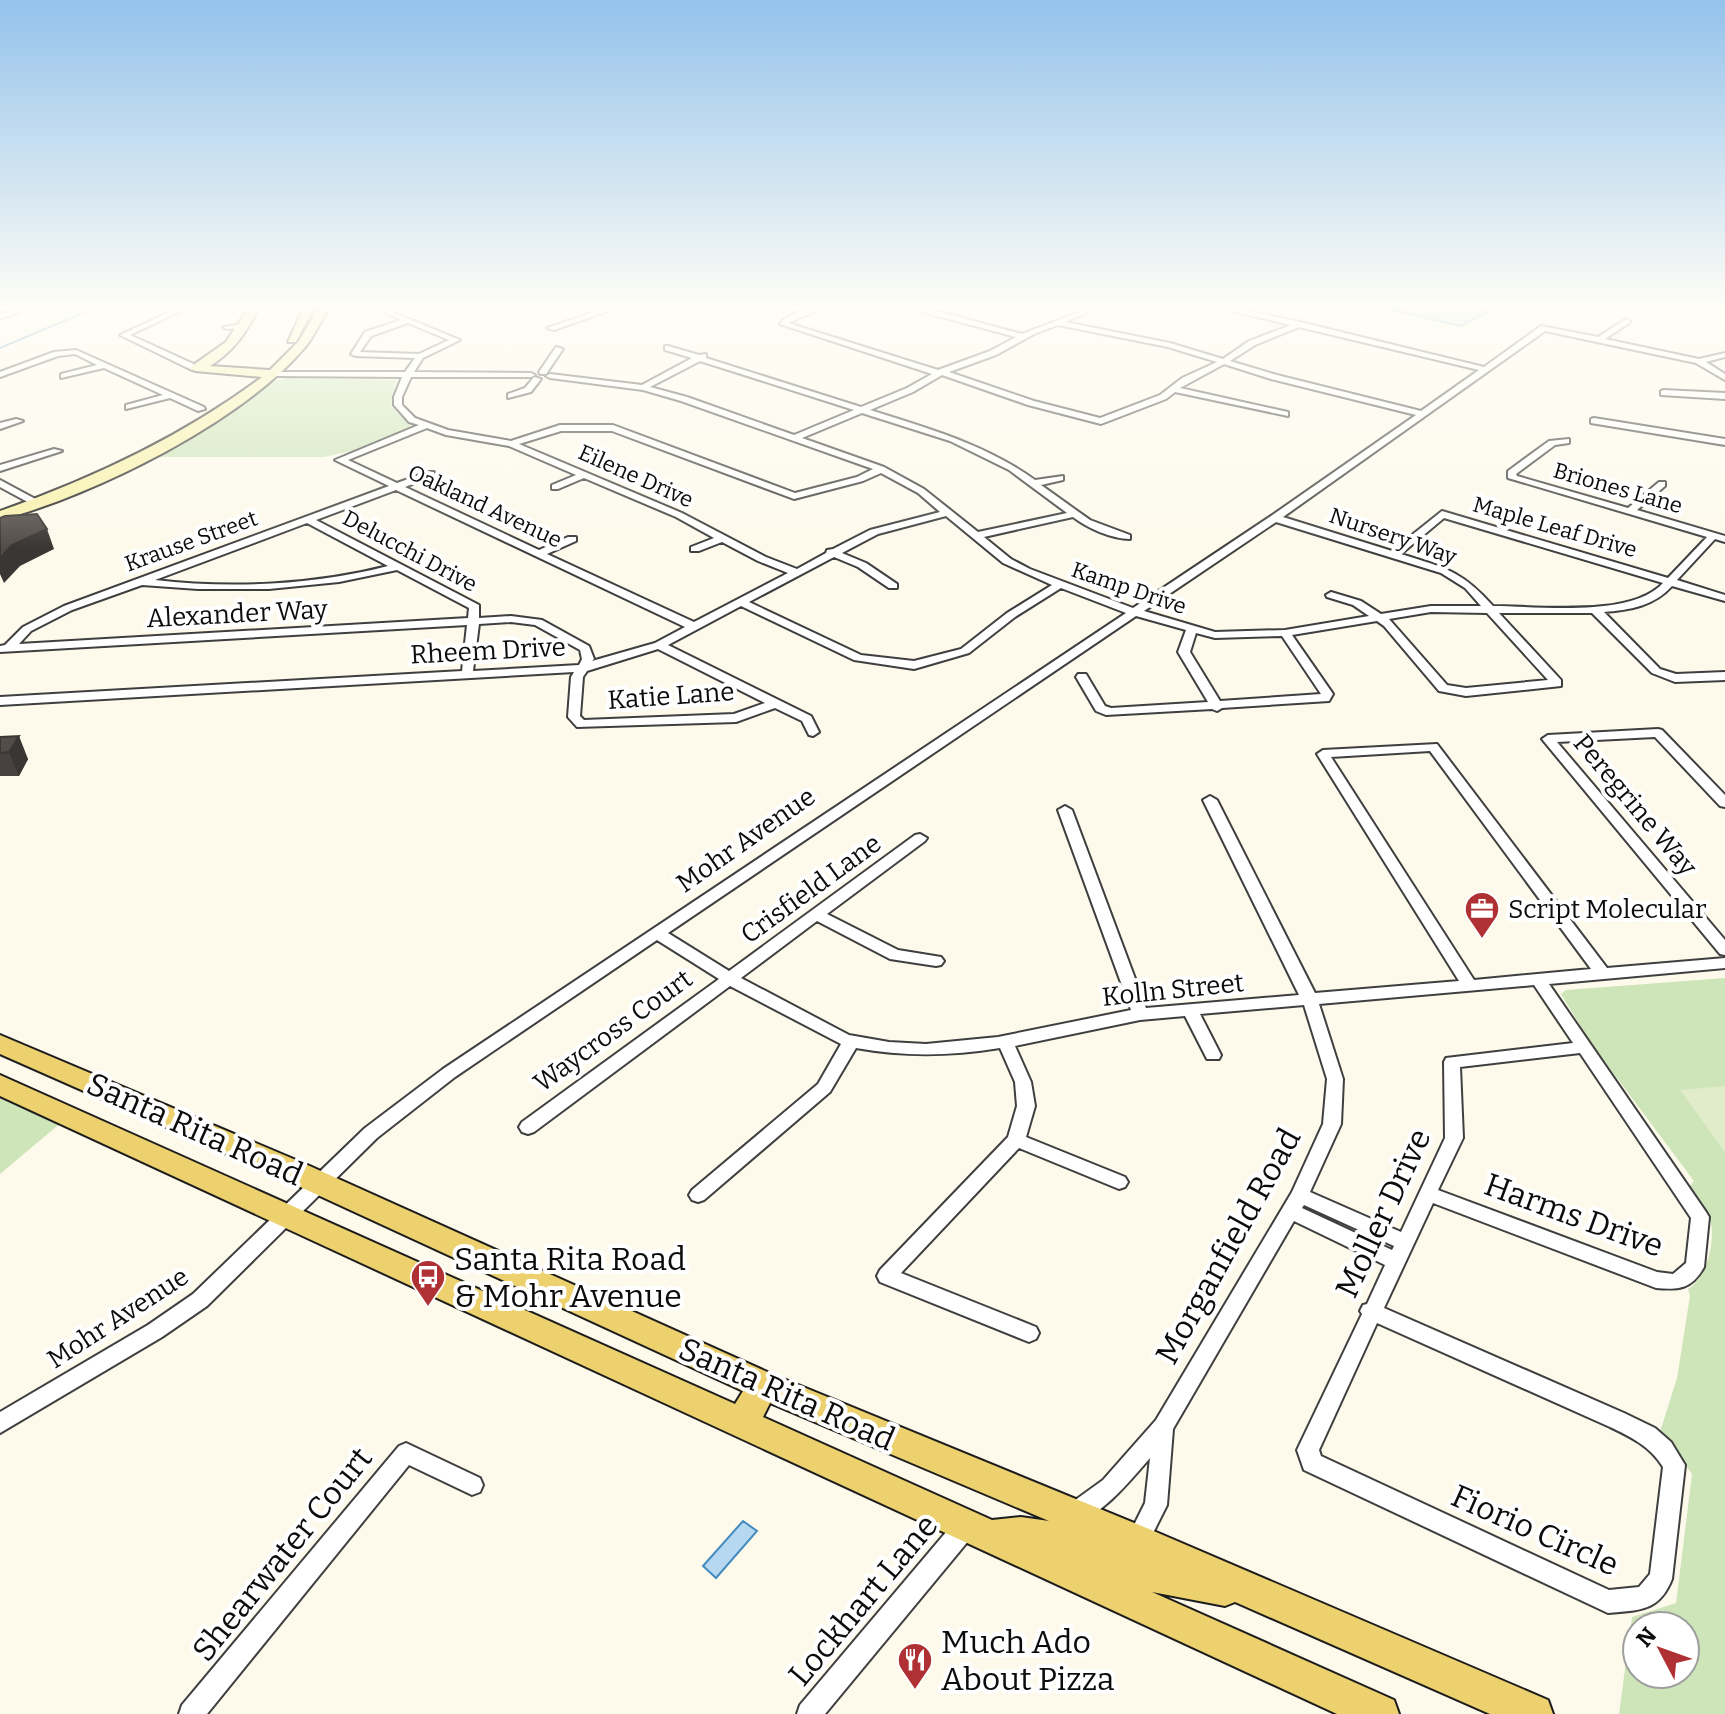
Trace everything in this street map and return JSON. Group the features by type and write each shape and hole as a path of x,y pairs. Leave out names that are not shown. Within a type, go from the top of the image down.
{"main road":[{"path":"0,516 114,463 232,389"},
{"path":"0,507 32,501 140,459 250,389"},
{"name":"Santa Rita Road","path":"0,1044 763,1385 1137,1541 1534,1714"},
{"name":"Santa Rita Road","path":"0,1085 1380,1714"},
{"path":"742,1423 763,1385"},
{"path":"978,1531 1100,1546 1137,1541"},
{"path":"1075,1575 1120,1568 1253,1592"}],"street":[{"path":"154,389 201,409"},
{"path":"401,389 398,405 412,420 425,426"},
{"path":"511,396 529,389"},
{"name":"Kamp Drive","path":"646,389 881,469 921,491 1007,561 1059,585 1191,631 1246,637 1377,616 1487,607 1595,610 1627,607 1657,596 1713,536"},
{"path":"803,389 986,453 1035,483 1075,514 1106,532 1126,537"},
{"path":"794,438 905,389"},
{"path":"990,389 1101,421 1175,389 1285,414"},
{"path":"1323,389 1420,413"},
{"name":"Mohr Avenue","path":"0,1423 200,1300 396,1112 656,933 1275,518 1455,389"},
{"path":"1664,393 1725,396"},
{"path":"129,407 168,396"},
{"path":"0,426 19,421"},
{"path":"1594,421 1725,442"},
{"name":"Eilene Drive","path":"425,426 511,444 679,515 796,572"},
{"name":"Oakland Avenue","path":"425,426 340,460 695,627"},
{"path":"511,444 560,428 613,428 794,496 860,479 881,469"},
{"name":"Briones Lane","path":"1566,441 1552,443 1511,473 1513,478 1725,539"},
{"path":"0,468 57,451"},
{"name":"Krause Street","path":"4,648 46,617 431,474"},
{"path":"555,487 584,475"},
{"path":"1035,483 1060,478"},
{"path":"0,483 32,501"},
{"path":"1629,512 1662,484"},
{"name":"Rheem Drive","path":"0,701 583,668 659,645 874,532 946,513"},
{"path":"974,536 1075,514"},
{"name":"Maple Leaf Drive","path":"1393,555 1442,514 1672,582"},
{"name":"Nursery Way","path":"1275,518 1445,571 1469,586 1557,683 1466,692 1443,688 1388,624 1377,616"},
{"name":"Delucchi Drive","path":"308,520 475,607 476,622 467,675"},
{"path":"695,549 722,538"},
{"path":"538,554 572,539"},
{"path":"831,552 862,565 893,586"},
{"path":"139,581 177,587 335,580 363,577 397,567"},
{"path":"1672,582 1725,598"},
{"path":"742,603 858,658 914,665 965,651 1011,615 1059,585"},
{"path":"1331,595 1357,603 1377,616"},
{"path":"1595,610 1656,671 1675,678 1725,676"},
{"name":"Alexander Way","path":"4,648 511,619 538,622 585,648 588,659 583,668"},
{"path":"1191,631 1184,652 1217,707"},
{"path":"1082,677 1100,708 1110,712 1325,698 1327,694 1285,633"},
{"path":"659,645 807,719 813,732"},
{"name":"Katie Lane","path":"583,668 577,677 574,717 581,724 736,718 776,703"},
{"name":"Peregrine Way","path":"1725,803 1658,733 1548,739 1725,950"},
{"path":"1470,986 1323,754 1433,747 1602,973"},
{"name":"Morganfield Road","path":"1073,1515 1111,1487 1163,1427 1295,1203 1332,1124 1335,1079 1310,1000 1210,800"},
{"path":"1065,810 1140,1014"},
{"name":"Crisfield Lane","path":"729,978 920,838"},
{"path":"816,914 895,955 936,961"},
{"name":"Kolln Street","path":"656,933 729,978 851,1042 932,1050 1006,1044 1075,1026 1140,1014 1725,963"},
{"name":"Waycross Court","path":"528,1127 729,978"},
{"name":"Harms Drive","path":"1428,1194 1656,1280 1677,1282 1695,1267 1700,1217 1539,980"},
{"path":"1190,1010 1213,1055"},
{"path":"698,1195 824,1088 851,1042"},
{"path":"1006,1044 1023,1082 1026,1106 1016,1140 887,1276 1029,1333"},
{"name":"Moller Drive","path":"1312,1463 1308,1450 1370,1311 1454,1138 1452,1062 1586,1047"},
{"path":"1016,1140 1119,1182"},
{"path":"1295,1203 1405,1242"},
{"path":"1295,1203 1396,1261"},
{"name":"Fiorio Circle","path":"1312,1463 1608,1602 1645,1598 1661,1579 1674,1465 1664,1449 1617,1420 1370,1311"},
{"name":"Morganfield Road","path":"1137,1541 1156,1505 1163,1427"},
{"name":"Shearwater Court","path":"191,1714 406,1453 472,1485"},
{"name":"Lockhart Lane","path":"809,1714 978,1531"}],"green space":[{"path":"261,389 394,389 391,406 412,427 352,451 324,457 151,457"},
{"path":"1725,978 1725,1714 1619,1714 1622,1690 1701,1690 1701,1610 1654,1610 1676,1603 1692,1474 1660,1432 1677,1378 1690,1296 1688,1289 1706,1266 1712,1232 1706,1209 1690,1186 1694,1181 1590,1042 1561,994 1566,990"},
{"path":"1725,1086 1725,1152 1680,1090"},
{"path":"0,1092 63,1121 0,1174"}],"water":[{"path":"743,1521 757,1531 716,1578 703,1566"}],"building":[{"path":"37,514 47,529 12,545 0,558 0,518"},
{"path":"19,736 9,752 0,753 0,737"}],"place":[{"name":"Script Molecular","path":"1482,940"},
{"name":"Santa Rita Road & Mohr Avenue","path":"428,1308"},
{"name":"Much Ado About Pizza","path":"915,1691"}]}
